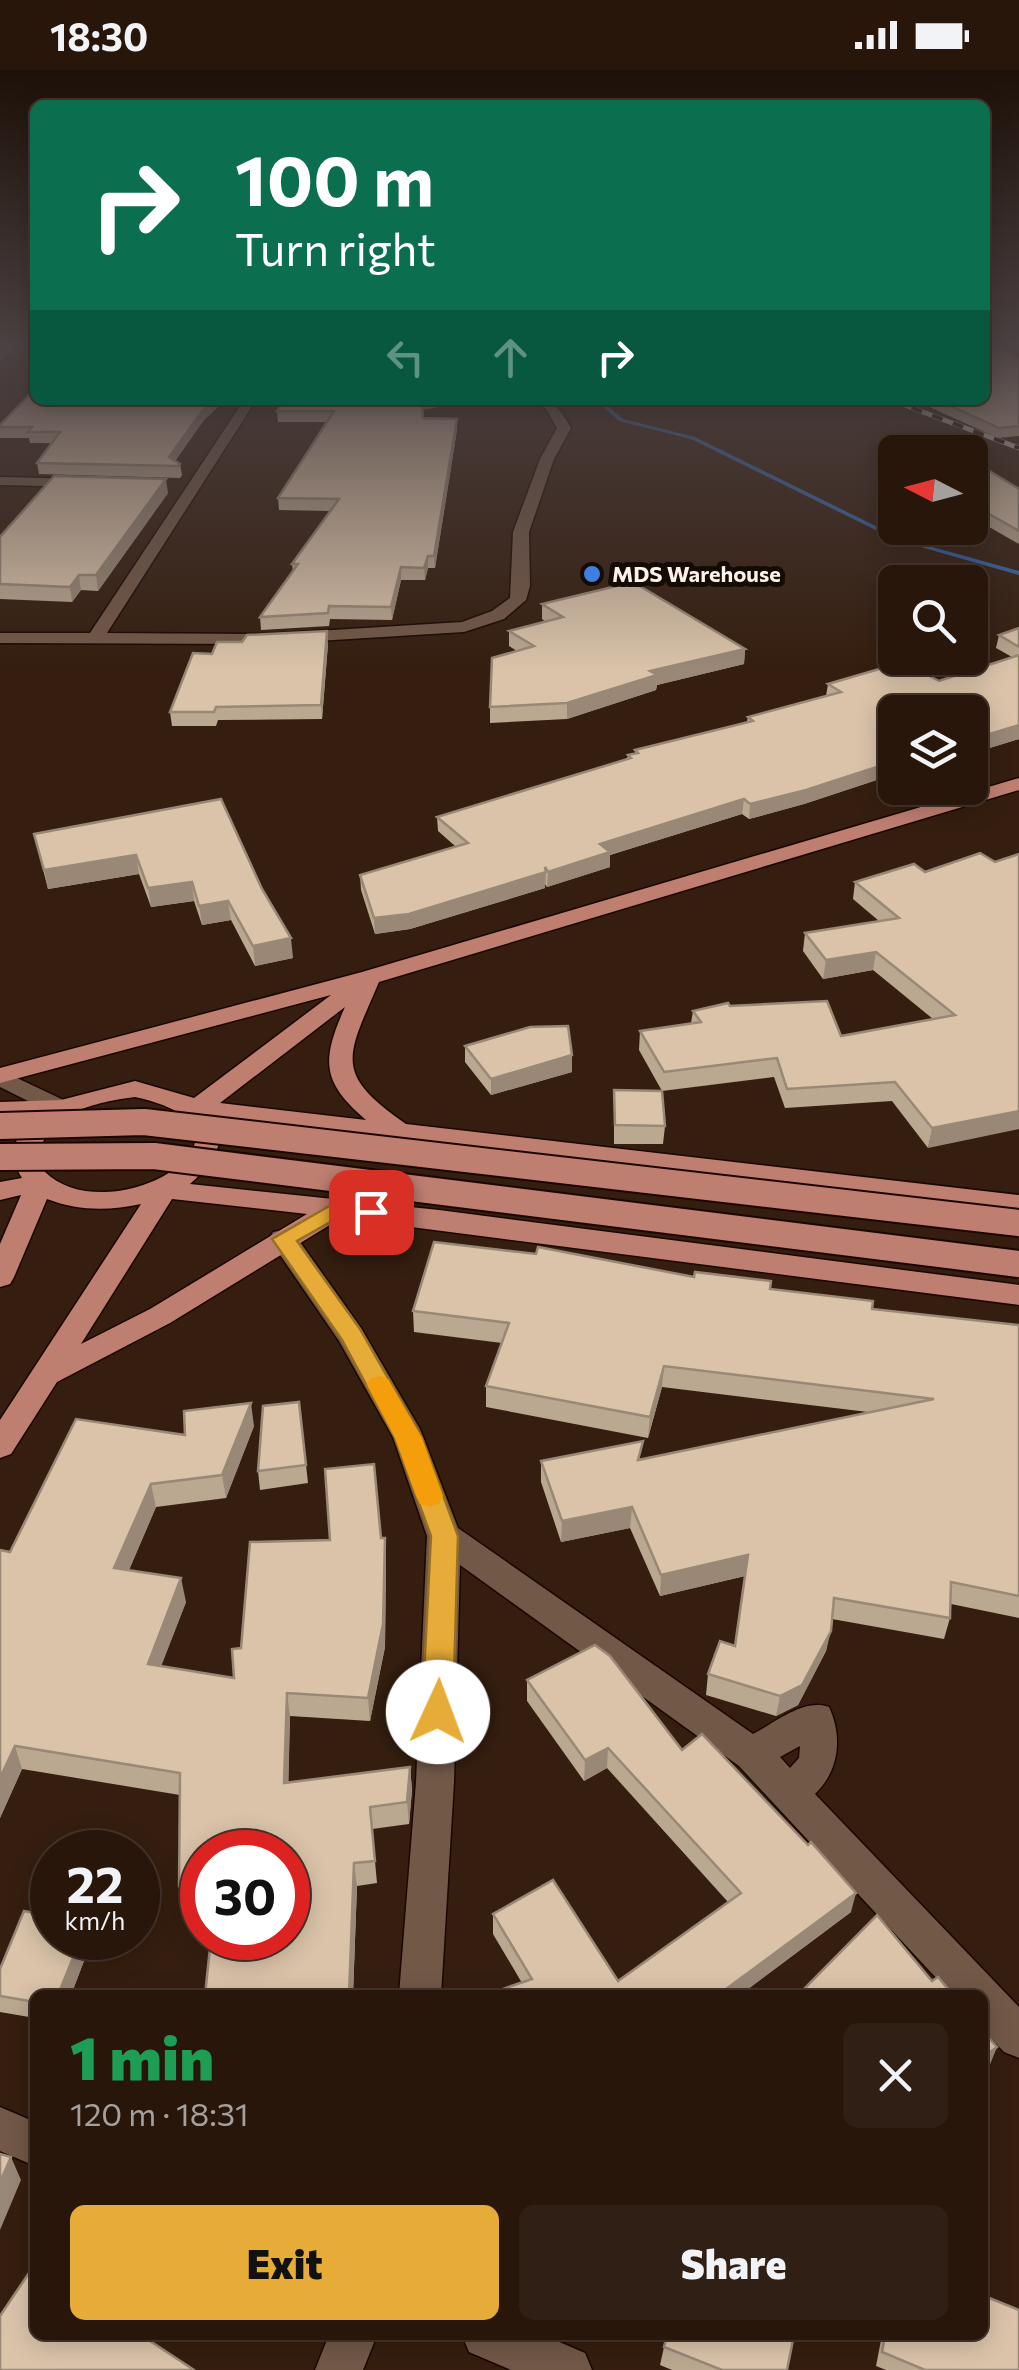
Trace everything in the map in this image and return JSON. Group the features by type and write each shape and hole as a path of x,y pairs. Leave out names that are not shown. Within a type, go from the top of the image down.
{"main road":[{"path":"0,1076 370,978 1019,784"},
{"path":"197,1108 251,1063 370,978"},
{"path":"370,978 342,1042 339,1078 358,1104 402,1134"},
{"path":"90,1052 71,1080 62,1108 31,1136 26,1153 30,1169 40,1183 64,1196 96,1202 131,1200 164,1190 192,1172 208,1150 209,1128 197,1108"},
{"path":"0,1110 62,1108 109,1091 159,1091 197,1108 333,1126 1019,1204"},
{"path":"0,1126 144,1122 1019,1224"},
{"path":"292,1203 287,1170 294,1154 333,1126"},
{"path":"0,1157 154,1156 1019,1264"},
{"path":"0,1191 40,1183"},
{"path":"0,1276 40,1183"},
{"path":"164,1190 338,1208 1019,1294"},
{"path":"0,1446 164,1190"},
{"path":"43,1376 160,1316 338,1208"}],"street":[{"path":"98,636 213,455"},
{"path":"0,638 268,639 464,627 498,615 518,600 522,586 521,532 548,455"},
{"path":"0,481 96,484"},
{"path":"173,486 193,486"},
{"path":"0,1076 62,1108"},
{"path":"283,1239 352,1335 408,1438 444,1536 435,1782 420,1990"},
{"path":"444,1536 752,1754 975,1990"},
{"path":"752,1754 816,1718 820,1752 814,1774 790,1790"},
{"path":"988,2004 1019,2037"},
{"path":"0,2130 30,2142"},
{"path":"339,2370 351,2340"},
{"path":"498,2340 568,2370"}],"building":[{"path":"43,455 170,455 180,464 178,466 37,463"},
{"path":"305,455 451,455 434,556 428,556 424,568 401,567 391,607 329,606 328,613 260,617 339,499 278,498"},
{"path":"988,470 1019,489 1019,531 988,513"},
{"path":"54,476 166,479 96,575 79,575 70,587 0,584 0,537"},
{"path":"633,582 745,649 650,671 657,675 567,703 490,707 492,658 534,646 509,631 563,617 542,604"},
{"path":"1019,628 1019,647 999,635"},
{"path":"327,631 321,705 170,712 193,653 212,654 217,642 242,642 247,635"},
{"path":"1019,655 1019,725 988,734 988,695 878,695 878,767 750,804 744,799 600,844 610,852 548,872 545,867 546,872 409,914 374,918 360,875 468,843 437,817 631,758 628,755 638,753 635,750 753,721 748,717 841,692 828,684 878,669 878,675 928,675 939,681 957,675 988,675 988,665"},
{"path":"221,799 262,889 291,938 253,946 228,901 199,906 192,882 148,888 136,855 44,870 34,834"},
{"path":"980,853 995,862 1019,854 1019,1111 932,1128 895,1082 787,1089 777,1058 664,1072 640,1031 701,1022 693,1011 728,1003 730,1006 827,1001 841,1036 955,1015 876,952 826,960 805,933 899,918 855,882 914,864 925,872"},
{"path":"568,1026 572,1055 491,1079 465,1046 530,1027"},
{"path":"614,1090 662,1091 665,1126 615,1125"},
{"path":"434,1242 536,1254 538,1247 694,1277 695,1272 771,1281 770,1289 873,1301 872,1309 1019,1325 1019,1596 951,1582 950,1618 834,1598 831,1631 802,1685 780,1696 708,1674 720,1641 735,1646 748,1555 661,1575 632,1507 562,1521 541,1461 643,1441 638,1460 934,1399 664,1366 650,1417 486,1386 509,1323 413,1311"},
{"path":"299,1402 306,1465 258,1471 263,1406"},
{"path":"251,1403 222,1475 151,1484 114,1568 181,1578 148,1664 234,1678 232,1649 241,1648 250,1542 330,1540 325,1469 374,1464 381,1538 385,1538 383,1624 368,1698 287,1693 284,1783 410,1767 407,1802 370,1807 375,1861 354,1863 349,1990 206,1990 209,1960 310,1960 310,1830 180,1830 179,1886 180,1773 15,1746 0,1778 0,1550 10,1552 76,1419 185,1435 184,1411"},
{"path":"595,1645 610,1656 682,1750 702,1734 808,1845 811,1842 856,1893 725,1990 500,1990 532,1979 493,1914 553,1880 618,1981 741,1893 608,1748 585,1760 527,1680"},
{"path":"24,1911 30,1912 30,1960 72,1960 60,1990 30,1990 30,2001 0,1996 0,1969"},
{"path":"877,1915 932,1981 938,1977 949,1990 803,1990"},
{"path":"988,2037 997,2047 988,2054"},
{"path":"0,2154 11,2157 0,2182"},
{"path":"30,2271 30,2340 149,2340 194,2370 0,2370 0,2316"},
{"path":"988,2297 1019,2310 1019,2370 925,2370 882,2352 884,2340 988,2340"},
{"path":"666,2340 793,2340 787,2370 722,2370 664,2347"}],"waterway":[{"path":"728,455 898,539 1019,573"}],"slow traffic":[{"path":"379,1385 408,1438 430,1496"}],"place":[{"name":"MDS Warehouse","path":"592,574"}],"route":[{"path":"371,1212 338,1208 283,1239 352,1335 408,1438 444,1536 438,1712"}]}
